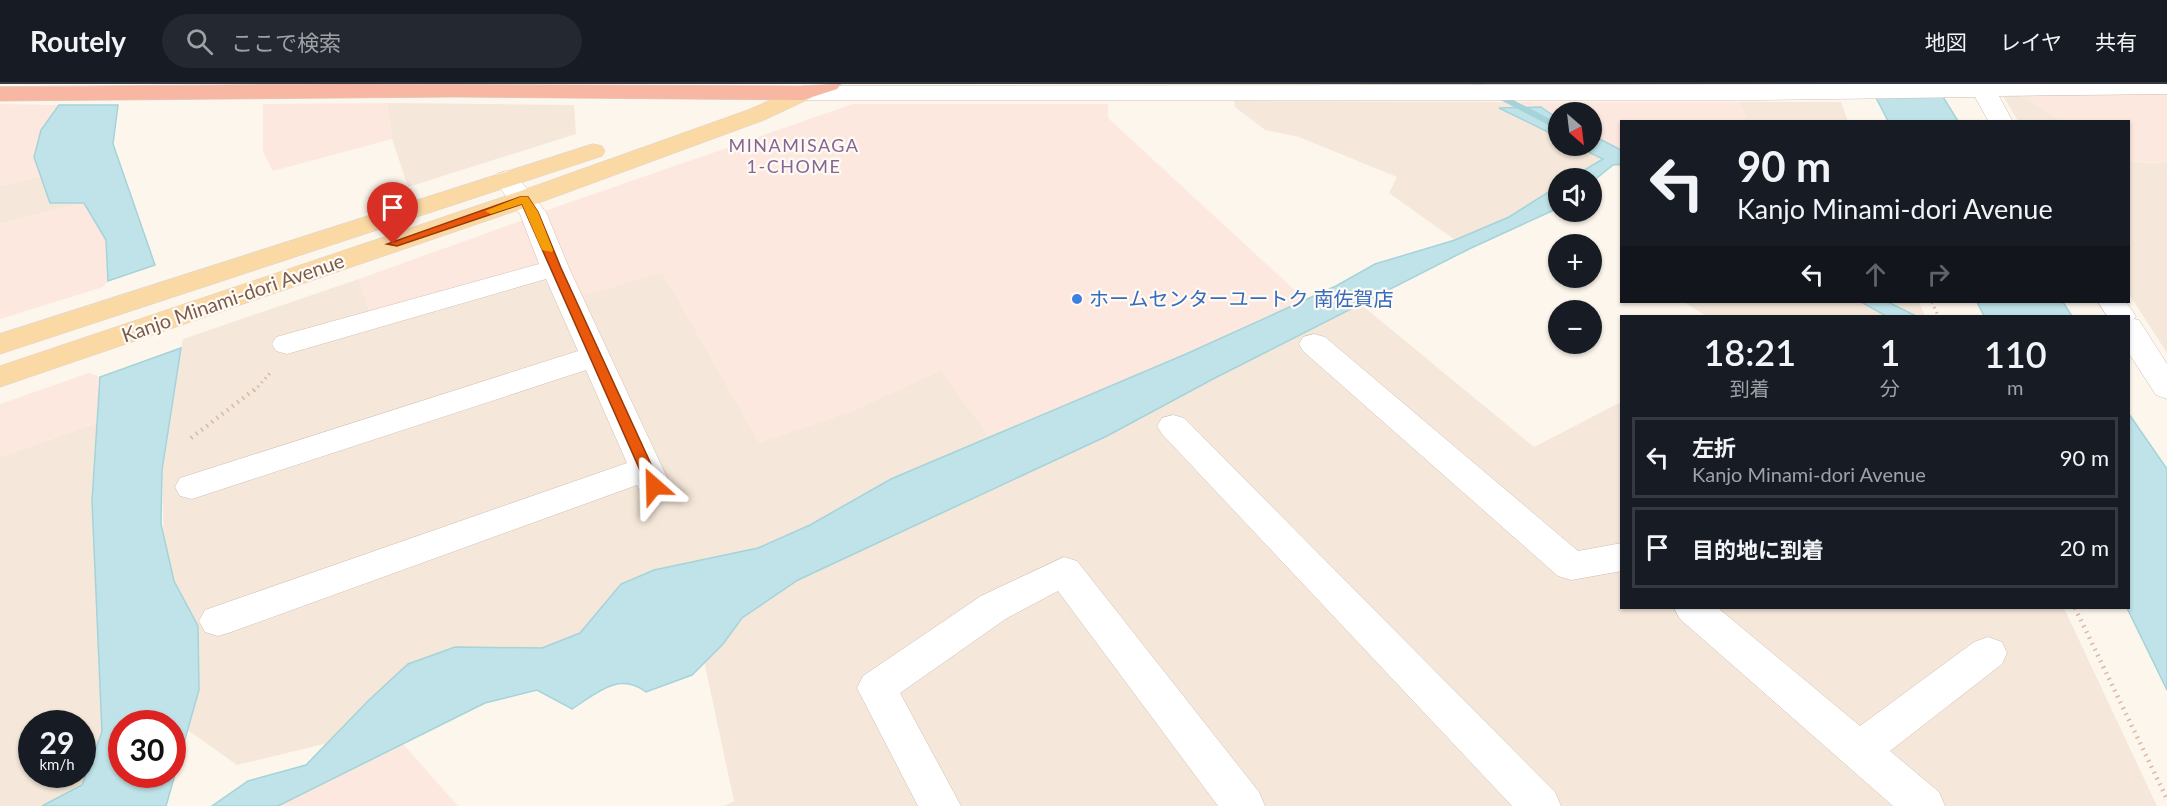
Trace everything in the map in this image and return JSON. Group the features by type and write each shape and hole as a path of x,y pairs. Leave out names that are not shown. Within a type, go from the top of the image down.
{"highway":[{"name":"Kanjo Minami-dori Avenue","path":"803,93 829,84"},
{"path":"0,93 443,90 803,93"}],"main road":[{"name":"Kanjo Minami-dori Avenue","path":"0,344 756,115 803,93"},
{"name":"Kanjo Minami-dori Avenue","path":"0,377 515,189"}],"street":[{"path":"1982,87 2000,120"},
{"path":"803,93 1521,93 1803,88 2167,87"},
{"path":"218,621 650,478 532,212 515,189"},
{"path":"287,344 555,268"},
{"path":"2130,330 2167,388"},
{"path":"1314,344 1571,566 1620,557"},
{"path":"192,487 595,356"},
{"path":"1173,426 1540,806"},
{"path":"940,806 877,688 994,607 1064,572 1244,806"},
{"path":"1694,609 1924,806"},
{"path":"1859,751 1989,653"}],"path":[{"path":"191,438 207,423 263,383 287,344"},
{"path":"2075,609 2167,799"}],"shaded area":[{"path":"2167,93 2167,163 2130,162 2130,120 2060,120 2020,95"},
{"path":"2020,95 2060,120 2017,120 2003,96"},
{"path":"1234,101 1506,102 1548,121 1548,156 1602,156 1602,149 1620,154 1620,168 1603,159 1588,168 1548,168 1548,192 1509,217 1455,240 1389,193 1397,177 1299,137 1265,130 1235,107"},
{"path":"1506,102 1548,102 1548,121"},
{"path":"1602,102 1739,102 1747,117 1742,120 1620,120 1620,154 1602,145"},
{"path":"1739,102 1841,102 1848,120 1742,120 1746,117"},
{"path":"387,103 574,105 576,134 408,187 392,139"},
{"path":"387,103 392,139 273,171 263,152 263,104"},
{"path":"0,104 59,105 41,130 34,156 40,176 0,186"},
{"path":"853,104 1108,104 1108,118 1313,307 994,443 941,370 854,410 759,442 662,272 576,298 539,213"},
{"path":"2130,162 2167,163 2167,353 2130,296"},
{"path":"40,176 50,202 84,203 0,224 0,186"},
{"path":"84,203 106,240 108,281 103,287 0,319 0,224"},
{"path":"526,219 546,266 371,316 359,279"},
{"path":"546,266 576,298 662,271 759,442 854,410 941,370 994,443 402,725 237,765 186,729 186,710 168,710 162,470 183,339 359,279 371,316"},
{"path":"1352,297 1534,447 1620,403 1620,609 2064,609 2157,806 724,806 734,801 691,600"},
{"path":"1686,303 1919,303 1925,315 1704,315"},
{"path":"89,373 100,377 97,423 0,457 0,404"},
{"path":"97,423 92,501 102,732 96,748 96,710 18,710 18,788 76,788 42,806 0,806 0,457"},
{"path":"403,744 458,806 234,806"}],"water":[{"path":"1869,84 1935,84 1957,120 1887,120"},
{"path":"59,105 118,105 113,144 155,265 108,281 106,240 84,203 50,203 34,157 41,130"},
{"path":"1541,107 1548,112 1548,132 1499,108"},
{"path":"1602,140 1620,149 1620,164 1613,165 1602,174 1602,168 1588,168 1603,159 1597,156 1602,156"},
{"path":"1548,192 1548,213 1469,249 1213,379 1107,436 798,580 742,618 723,644 692,675 646,692 636,686 617,684 599,691 572,709 537,690 485,703 278,806 212,806 248,781 306,765 368,701 408,664 455,647 542,648 580,633 621,584 654,570 758,548 810,525 891,479 1186,354 1336,286 1375,264 1455,240 1509,217"},
{"path":"1863,303 1890,303 1914,315 1884,315"},
{"path":"1978,303 2064,303 2071,315 1984,315"},
{"path":"181,348 162,470 161,524 174,581 198,626 199,690 186,736 186,710 108,710 108,788 171,788 166,806 42,806 76,788 96,788 96,748 102,732 92,501 100,377"},
{"path":"2130,415 2167,469 2167,690 2127,609 2130,609"}],"waterway":[{"path":"1475,84 1548,122"}],"slow traffic":[{"path":"491,211 524,199 548,250"}],"place":[{"name":"ホームセンターユートク 南佐賀店","path":"1077,299"}],"district":[{"name":"MINAMISAGA 1-CHOME","path":"794,156"}],"route":[{"path":"393,244 524,199 532,212 654,486"}]}
